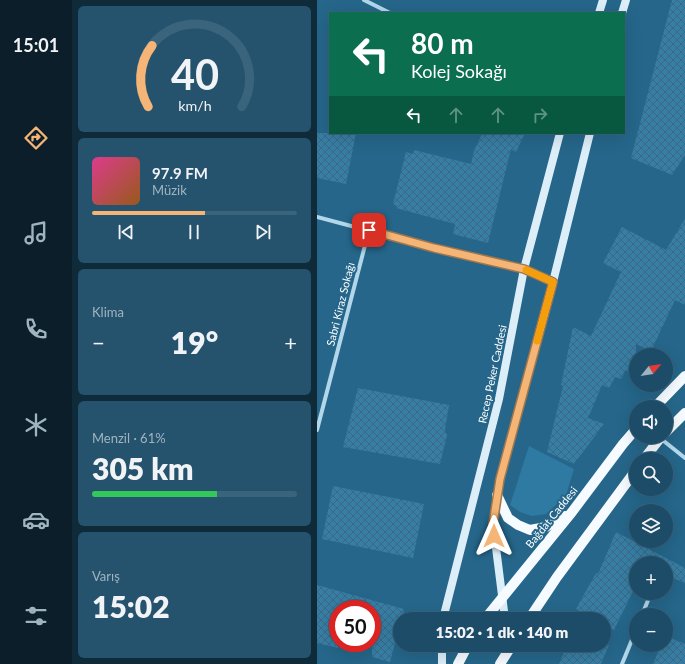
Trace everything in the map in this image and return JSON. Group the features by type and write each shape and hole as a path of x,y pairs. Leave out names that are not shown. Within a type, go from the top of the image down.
{"main road":[{"path":"599,12 603,0"},
{"path":"623,12 626,0"},
{"name":"Recep Peker Caddesi","path":"445,612 499,399 524,269 560,134"},
{"path":"504,612 493,524 497,495 553,282 590,134"},
{"path":"662,400 685,376"},
{"path":"673,425 685,413"},
{"name":"Bağdat Caddesi","path":"490,612 572,512 629,437"},
{"path":"649,452 656,444"},
{"path":"534,612 557,577 629,479"},
{"path":"497,495 508,518 518,525 530,530 546,528 572,512"},
{"path":"442,652 442,664"},
{"path":"458,664 464,652"},
{"path":"500,664 506,652"}],"street":[{"path":"365,0 388,12"},
{"path":"317,217 434,248 524,269 553,282"},
{"name":"Sabri Kiraz Sokağı","path":"317,430 369,230"},
{"path":"670,444 685,458"},
{"path":"622,664 629,647"}],"shaded area":[{"path":"529,446 574,469 566,495 546,514 532,516 520,512 510,505"}],"building":[{"path":"672,0 685,0 685,155 672,175 631,158"},
{"path":"317,133 356,134 346,184 317,178"},
{"path":"482,134 525,134 516,152 511,149 488,243 453,234 455,224 396,208 397,206 393,204 406,152 413,154 414,150 471,164 474,151"},
{"path":"685,219 685,305 675,300 652,348 645,348 636,344 636,348 629,348 629,372 626,370 621,379 615,377 609,388 602,385 588,418 604,424 574,464 547,452 563,386 561,385 573,327 591,336 621,272 603,263 622,227 666,250"},
{"path":"358,388 449,405 445,430 447,435 440,464 343,447"},
{"path":"333,486 424,504 413,558 322,539"},
{"path":"616,532 629,539 629,548 647,548 662,556 629,556 629,599 614,630 611,628 611,612 581,612 576,609 596,573 598,574"},
{"path":"673,562 685,568 685,583 673,578"},
{"path":"317,585 371,600 329,600 329,646 317,643"},
{"path":"381,603 404,609 403,612 393,612 393,651 390,662 372,657 372,652 381,652"},
{"path":"673,639 685,644 685,664 653,664 658,652 673,652"},
{"path":"564,652 606,652 601,664 559,664"}],"slow traffic":[{"path":"526,270 553,282 537,341"}],"route":[{"path":"369,230 434,248 524,269 553,282 500,479 493,524 494,536"}]}
